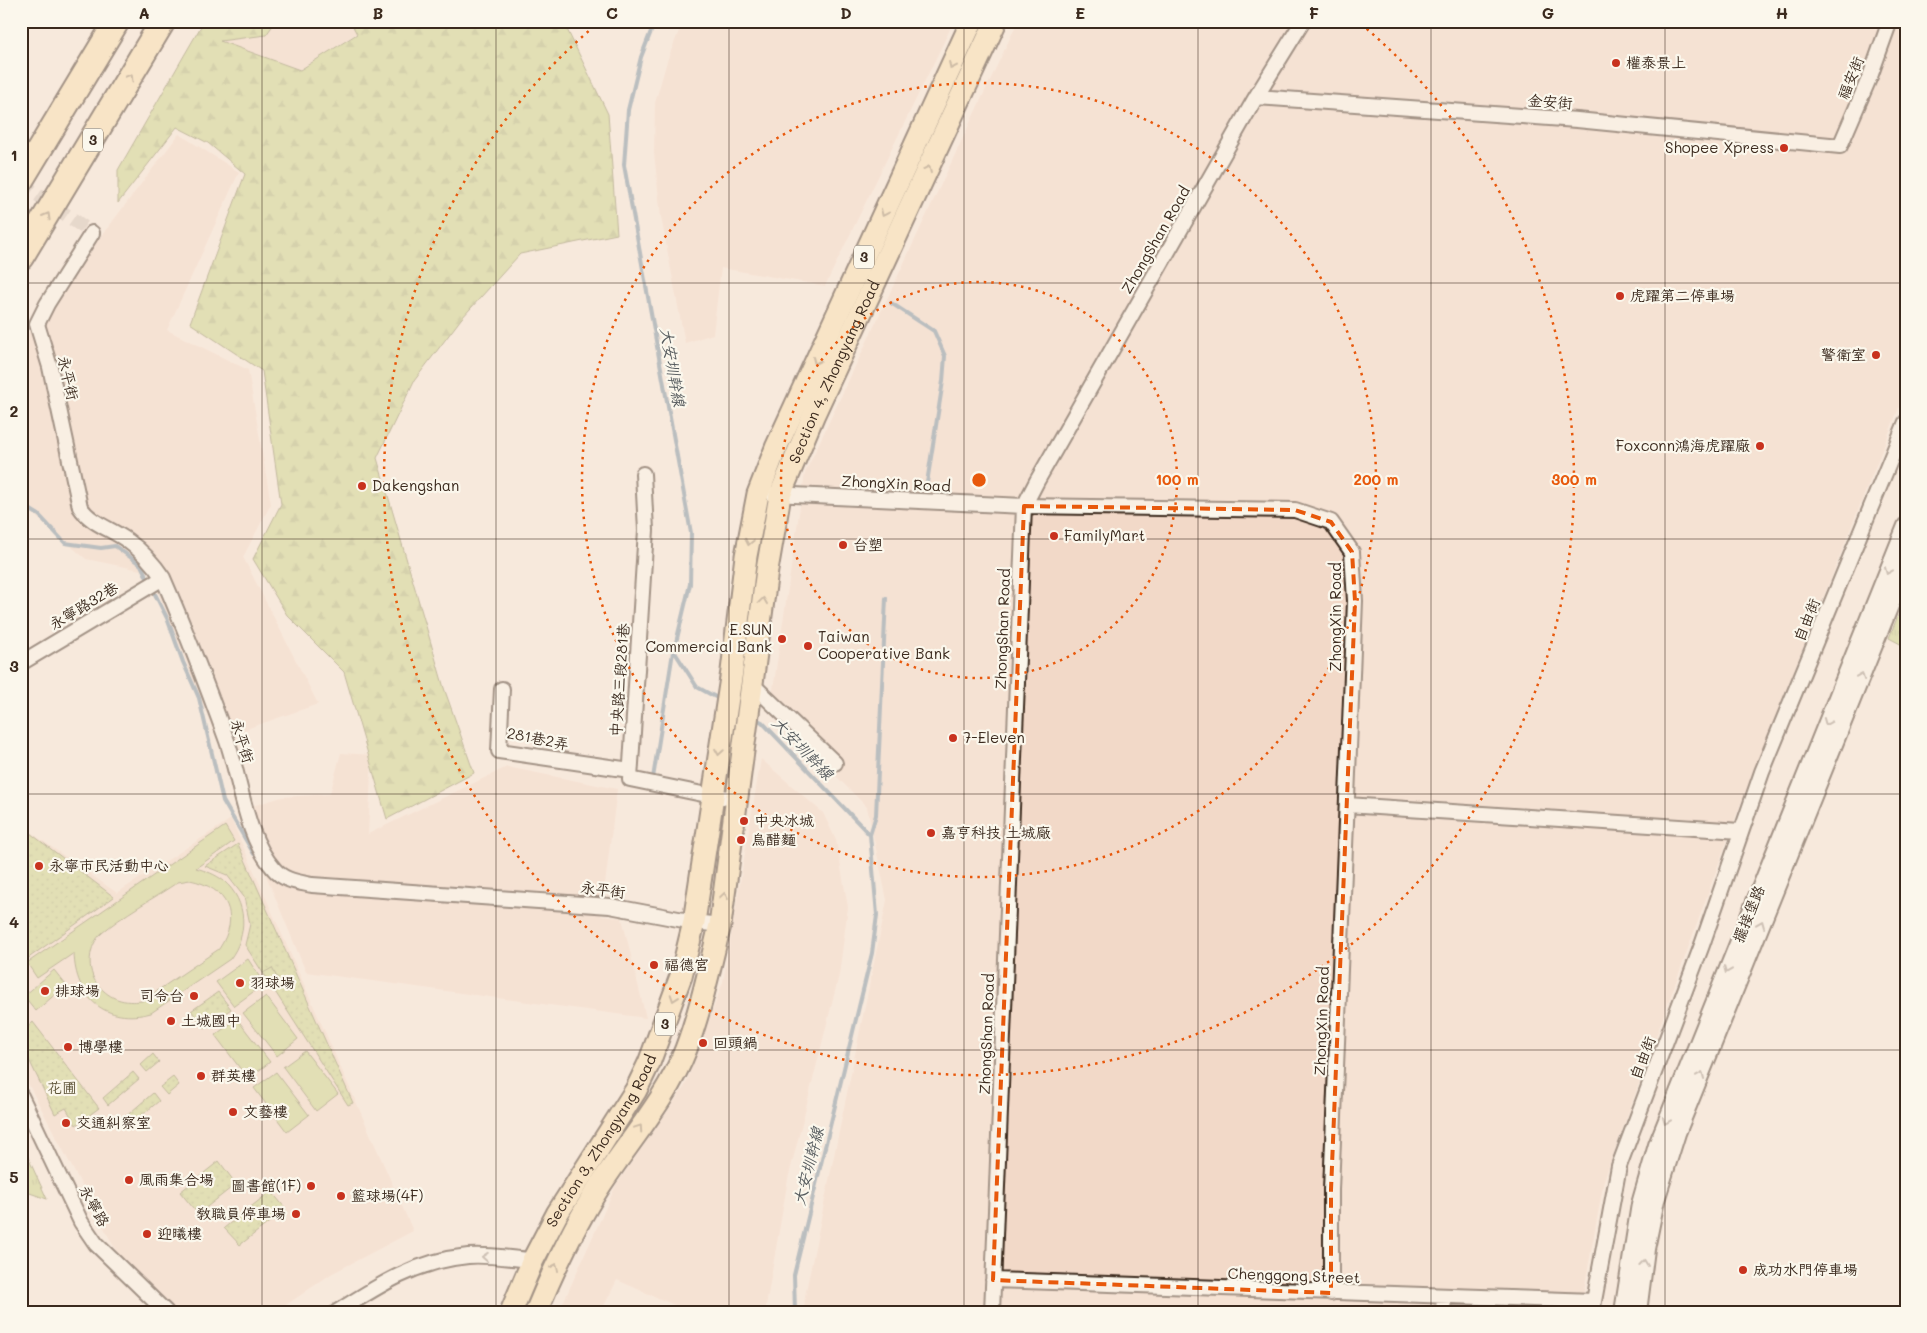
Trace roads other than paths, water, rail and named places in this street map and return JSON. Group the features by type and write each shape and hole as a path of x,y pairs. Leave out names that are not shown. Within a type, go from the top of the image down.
{"highway":[{"path":"21,161 115,21"},
{"path":"21,180 115,21"},
{"name":"3","path":"21,258 163,21"}],"main road":[{"name":"Section 4, Zhongyang Road","path":"732,671 746,556 758,494 780,440 972,21"},
{"name":"Section 4, Zhongyang Road","path":"752,684 767,570 780,495 814,414 996,21"},
{"name":"Section 3, Zhongyang Road","path":"511,1312 533,1260 557,1214 636,1090 649,1063 681,976 694,922 732,671"},
{"name":"Section 3, Zhongyang Road","path":"536,1312 558,1262 598,1188 656,1102 686,1050 710,969 720,924 752,684"}],"street":[{"name":"ZhongShan Road","path":"992,1312 1024,506 1036,481 1256,98 1303,21"},
{"name":"福安街","path":"1840,146 1871,74 1890,21"},
{"name":"金安街","path":"1256,98 1577,120 1840,146"},
{"name":"永平街","path":"92,233 47,304 37,324 50,367 80,507 86,517 127,540 150,559 163,578 228,744 248,817 261,847 274,869 285,878 312,885 610,906 694,922 720,924"},
{"name":"自由街","path":"1593,1306 1619,1166 1702,945 1740,831 1766,763 1906,422"},
{"name":"中央路三段281巷","path":"630,770 646,530 643,474"},
{"name":"ZhongXin Road","path":"758,494 1024,506 1295,510 1331,522 1352,552 1354,601 1331,1190 1331,1294"},
{"name":"擺接堡路","path":"1623,1312 1640,1204 1656,1145 1906,526"},
{"name":"擺接堡路","path":"1638,1312 1646,1249 1656,1200 1677,1133 1906,566"},
{"name":"永寧路32巷","path":"21,663 163,578"},
{"path":"752,684 835,763"},
{"name":"281巷2弄","path":"502,689 498,751 630,770"},
{"path":"630,770 630,779 712,796 737,799"},
{"path":"1347,805 1740,831"},
{"name":"永寧路","path":"21,1096 82,1222 96,1244 166,1312"},
{"path":"337,1312 393,1277 432,1263 468,1256 533,1260"},
{"name":"Chenggong Street","path":"993,1280 1331,1294 1444,1296 1593,1306"},
{"path":"1443,1312 1444,1296"}],"waterway":[{"name":"大安圳幹線","path":"655,21 641,57 628,110 624,165 691,533 690,584 674,651 697,687 721,700"},
{"path":"891,303 934,331 945,356 943,381 926,489"},
{"path":"21,504 39,515 65,543 101,548 115,546 141,565 149,582"},
{"path":"152,588 167,618 199,698 223,801 254,854"},
{"path":"870,835 876,815 886,598"},
{"path":"653,778 673,652"},
{"name":"大安圳幹線","path":"754,718 762,722 870,835 877,915 872,953 794,1275 795,1312"}],"tunnel":[{"path":"21,183 92,233"}],"place":[{"name":"權泰景上","path":"1616,63"},
{"name":"Shopee Xpress","path":"1784,148"},
{"name":"虎躍第二停車場","path":"1620,296"},
{"name":"警衛室","path":"1876,355"},
{"name":"Foxconn鴻海虎躍廠","path":"1760,446"},
{"name":"Dakengshan","path":"362,486"},
{"name":"FamilyMart","path":"1054,536"},
{"name":"台塑","path":"843,545"},
{"name":"E.SUN Commercial Bank","path":"782,639"},
{"name":"Taiwan Cooperative Bank","path":"808,646"},
{"name":"7-Eleven","path":"953,738"},
{"name":"中央冰城","path":"744,821"},
{"name":"嘉亨科技 土城廠","path":"931,833"},
{"name":"烏醋麵","path":"741,840"},
{"name":"永寧市民活動中心","path":"39,866"},
{"name":"福德宮","path":"654,965"},
{"name":"羽球場","path":"240,983"},
{"name":"排球場","path":"45,991"},
{"name":"司令台","path":"194,996"},
{"name":"土城國中","path":"171,1021"},
{"name":"回頭鍋","path":"703,1043"},
{"name":"博學樓","path":"68,1047"},
{"name":"群英樓","path":"201,1076"},
{"name":"文藝樓","path":"233,1112"},
{"name":"交通糾察室","path":"66,1123"},
{"name":"風雨集合場","path":"129,1180"},
{"name":"圖書館(1F)","path":"311,1186"},
{"name":"籃球場(4F)","path":"341,1196"},
{"name":"教職員停車場","path":"296,1214"},
{"name":"迎曦樓","path":"147,1234"},
{"name":"成功水門停車場","path":"1743,1270"}],"park label":[{"name":"花圃","path":"62,1088"}]}
